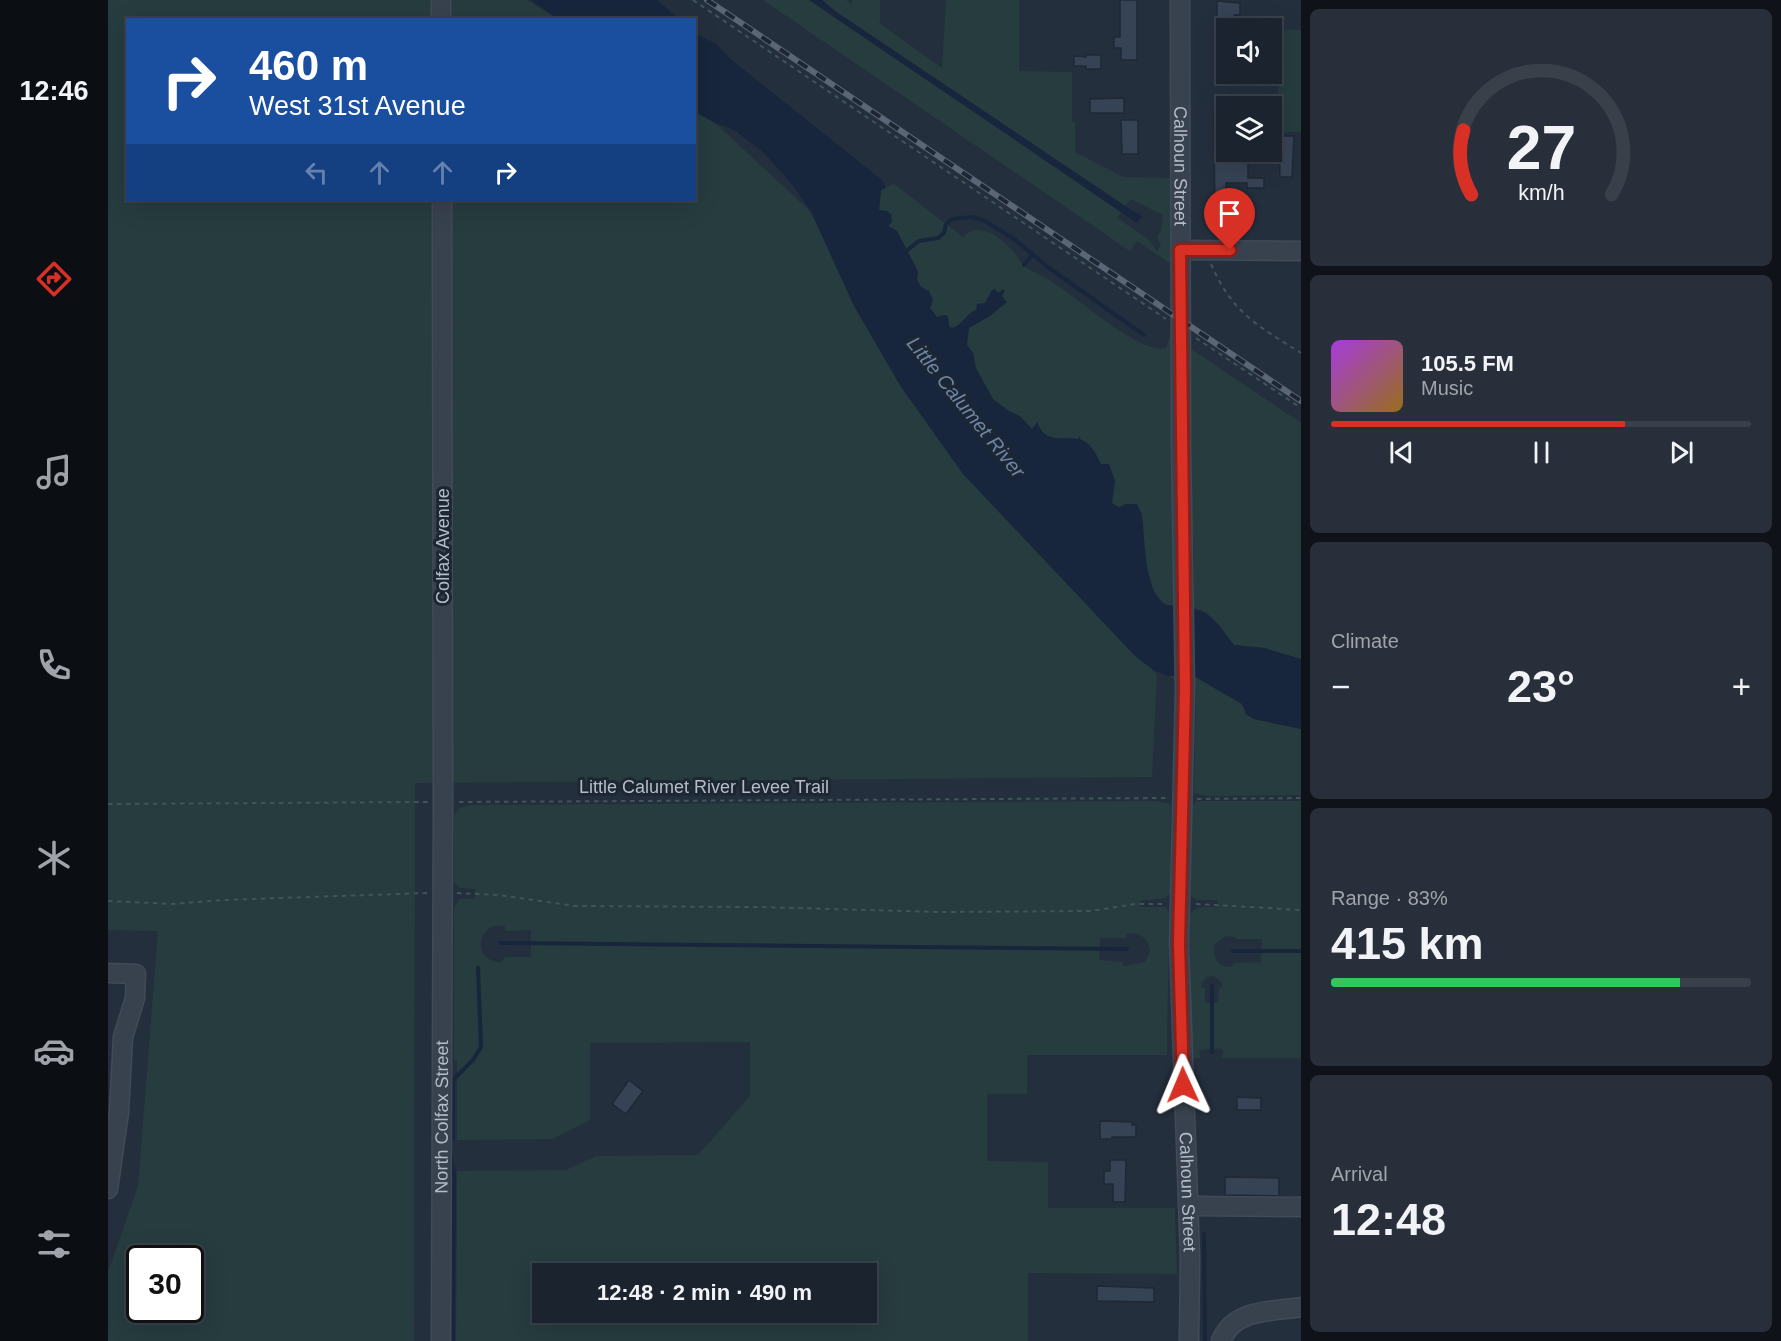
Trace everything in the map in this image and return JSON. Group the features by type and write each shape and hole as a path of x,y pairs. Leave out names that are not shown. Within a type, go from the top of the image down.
{"street":[{"path":"441,0 441,18"},
{"name":"Calhoun Street","path":"1180,0 1180,250 1185,691 1179,943 1188,1206 1189,1341"},
{"name":"Colfax Avenue","path":"442,201 443,893"},
{"path":"1180,250 1301,251"},
{"name":"North Colfax Street","path":"441,1341 443,893"},
{"path":"108,973 135,974 135,998 123,1037 119,1112 108,1189"},
{"path":"1188,1206 1301,1207"},
{"path":"1221,1341 1232,1324 1242,1316 1301,1307"}],"path":[{"path":"693,0 1301,408"},
{"path":"1207,250 1219,282 1240,311 1301,353"},
{"name":"Little Calumet River Levee Trail","path":"108,804 1301,798"},
{"path":"108,901 173,903 443,893 499,895 575,906 758,907 940,912 1091,911 1139,903"},
{"path":"1218,904 1301,910"}],"green space":[{"path":"108,0 527,0 555,18 126,18 126,201 696,201 696,110 715,123 811,212 943,418 1157,675 1152,777 415,783 414,1341 108,1341 108,1272 138,1186 158,931 108,930"},
{"path":"763,0 809,0 1122,211 1117,218 1148,239 1157,251 1161,245 1157,237 1161,230 1163,215 1131,199 1125,206 822,0 846,0 852,4 852,0 880,0 880,22 878,22 942,68 946,0 1019,0 1019,71 1072,72 1072,122 1075,122 1075,152 1123,177 1173,178 1174,266 1137,241 1130,251"},
{"path":"1282,30 1301,30 1301,132 1282,132 1282,96 1278,96 1278,84 1282,84"},
{"path":"894,184 963,237 975,230 996,236 1013,251 1024,266 1063,289 1108,323 1141,343 1155,348 1166,348 1169,339 1174,339 1174,605 1167,606 1153,591 1150,577 1109,508 1079,439 1060,453 997,407 932,312 929,291 921,287 917,280 918,271 897,231 888,226 879,211 881,189"},
{"path":"1187,346 1301,423 1301,659 1264,648 1234,645 1206,612 1194,608"},
{"path":"1168,676 1194,676 1242,704 1246,714 1254,719 1301,729 1301,795 1207,796 1194,793 1196,691 1195,687"},
{"path":"1156,801 1171,804 1170,892 1167,897 1161,899 1141,900 1139,906 1164,907 1169,911 1167,1055 1027,1055 1027,1094 987,1094 987,1161 1048,1162 1048,1208 1175,1208 1177,1274 1028,1273 1028,1341 456,1341 457,1171 566,1170 596,1156 698,1155 750,1096 750,1042 590,1043 590,1120 552,1139 457,1140 457,1061 454,1060 454,908 459,899 475,898 475,889 460,888 454,882 454,816 459,808 470,805","holes":["493,926 505,926 505,931 531,930 531,957 505,957 502,962 488,959 481,948 483,936","1127,933 1139,935 1145,939 1150,951 1145,962 1124,966 1122,962 1099,960 1100,938 1126,938"]},
{"path":"1196,801 1301,801 1301,1058 1221,1058 1224,1051 1219,1048 1201,1050 1199,1052 1201,1058 1191,1058 1190,916 1198,908 1218,907 1218,900 1196,900 1190,893 1192,805","holes":["1226,936 1236,939 1262,939 1261,962 1233,963 1232,967 1219,963 1214,954 1215,944","1213,976 1219,979 1223,986 1219,988 1218,1003 1205,1003 1205,988 1201,988 1202,983 1206,977"]}],"water":[{"path":"531,0 657,0 678,18 557,18"},
{"path":"809,0 822,0 835,11 1142,217 1137,223"},
{"name":"Little Calumet River","path":"696,34 716,44 734,62 882,180 886,188 881,190 879,210 891,214 892,222 888,226 897,231 918,272 917,280 921,287 929,291 933,300 930,308 937,317 948,316 949,326 952,328 976,310 977,304 985,303 992,290 995,289 998,293 1003,289 1005,291 1002,296 1007,302 990,316 969,328 967,345 973,353 976,368 993,399 1020,416 1032,429 1037,422 1045,434 1054,438 1078,439 1080,436 1080,439 1093,450 1101,464 1109,464 1115,481 1112,503 1119,507 1126,504 1137,504 1142,515 1149,575 1157,596 1163,603 1191,608 1207,614 1234,645 1264,648 1301,659 1301,729 1254,719 1246,714 1242,704 1194,676 1168,676 1153,670 1134,655 963,474 901,387 854,306 811,212 794,187 764,153 734,130 696,113"}],"building":[{"path":"1120,0 1137,0 1137,60 1121,60 1121,48 1114,48 1114,37 1120,37"},
{"path":"1217,1 1240,3 1240,15 1234,15 1234,18 1217,18"},
{"path":"1086,55 1101,55 1101,69 1074,66 1074,56 1086,57"},
{"path":"1124,98 1124,113 1090,113 1090,99"},
{"path":"1214,112 1216,112 1216,162 1248,162 1248,178 1264,178 1264,188 1247,188 1247,183 1226,183 1226,206 1230,206 1229,234 1215,234"},
{"path":"1121,120 1138,120 1138,154 1122,154"},
{"path":"1282,136 1294,136 1292,177 1280,177"},
{"path":"629,1080 643,1091 626,1114 612,1104"},
{"path":"1237,1097 1261,1098 1261,1110 1237,1110"},
{"path":"1100,1121 1132,1122 1132,1125 1136,1125 1136,1137 1100,1139"},
{"path":"1110,1160 1126,1160 1125,1202 1113,1202 1113,1184 1104,1184 1104,1171 1110,1171"},
{"path":"1225,1177 1279,1178 1279,1196 1225,1195"},
{"path":"1097,1286 1154,1288 1154,1302 1097,1301"}],"waterway":[{"path":"905,252 919,241 938,238 944,233 946,224 952,219 972,217 985,221 1014,239 1049,268 1144,335"},
{"path":"1024,265 1032,255"},
{"path":"500,943 1127,949"},
{"path":"1233,951 1301,951"},
{"path":"453,1139 453,1080 473,1060 481,1047 478,968"},
{"path":"1212,986 1212,1052"},
{"path":"451,1156 454,1174 453,1341"},
{"path":"1204,1234 1205,1341"}],"railway":[{"path":"707,0 1301,401"}],"route":[{"path":"1183,1085 1179,943 1185,691 1180,250 1230,250"}]}
